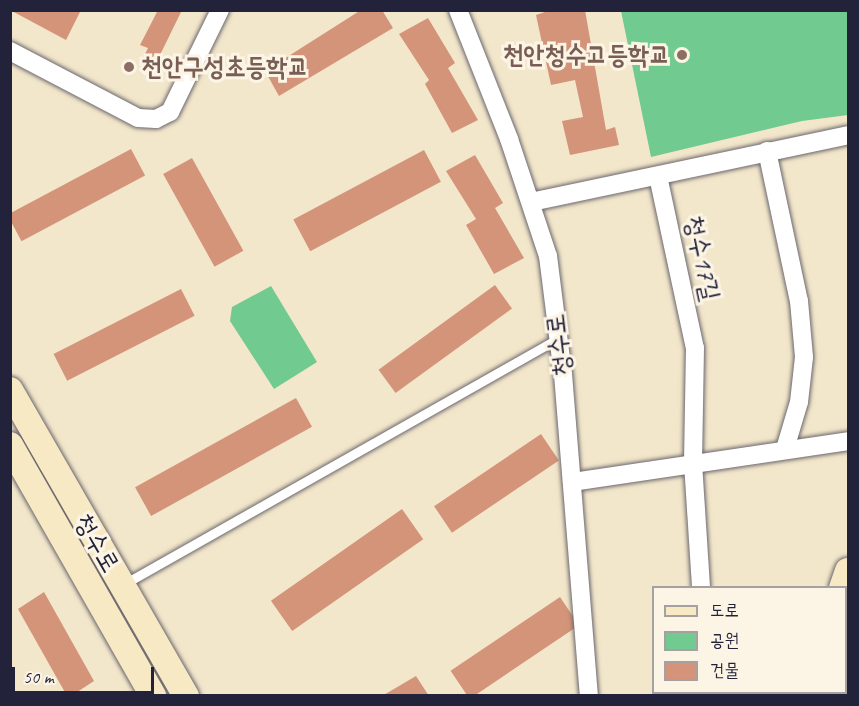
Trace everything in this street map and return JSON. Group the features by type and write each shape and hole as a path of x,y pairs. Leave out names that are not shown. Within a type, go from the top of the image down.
{"street":[{"path":"10,51 138,118 156,119 170,112 220,10"},
{"name":"청수로","path":"458,10 531,202 548,256 559,338 589,696"},
{"path":"531,202 849,135"},
{"path":"767,151 799,301 804,357 799,402 785,449"},
{"name":"청수17길","path":"658,176 695,348 693,463 701,586"},
{"name":"청수로","path":"10,390 110,592 153,696"},
{"path":"572,482 849,441"},
{"name":"청수로","path":"10,445 110,592 186,696"},
{"path":"843,586 849,571"}],"lane":[{"path":"110,592 559,338"}],"green space":[{"path":"621,11 848,11 848,115 802,121 651,157"},
{"path":"271,286 317,362 274,389 230,321 232,307"}],"building":[{"path":"10,10 81,10 66,40"},
{"path":"158,10 182,10 160,55 155,53 149,65 141,62 148,48 140,45"},
{"path":"361,10 382,10 393,28 279,96 265,71"},
{"path":"551,10 585,10 606,130 615,127 619,145 570,155 562,121 583,117 575,80 551,85 536,15"},
{"path":"428,18 455,63 448,68 478,120 452,133 425,84 429,80 399,34"},
{"path":"131,149 145,175 21,241 10,220 10,213"},
{"path":"424,150 441,182 310,251 293,219"},
{"path":"475,155 503,203 495,208 524,258 494,274 466,225 476,219 446,171"},
{"path":"192,158 243,251 215,267 163,174"},
{"path":"495,285 512,308 396,393 379,370"},
{"path":"181,289 195,316 67,381 54,354"},
{"path":"296,398 312,427 151,516 135,487"},
{"path":"541,434 559,461 452,533 434,506"},
{"path":"402,509 423,539 292,631 271,601"},
{"path":"44,592 94,681 71,696 67,696 18,609"},
{"path":"560,597 579,625 474,696 468,696 451,671"},
{"path":"416,676 429,696 382,696"}],"place":[{"name":"천안청수고등학교","path":"682,55"},
{"name":"천안구성초등학교","path":"129,67"}]}
